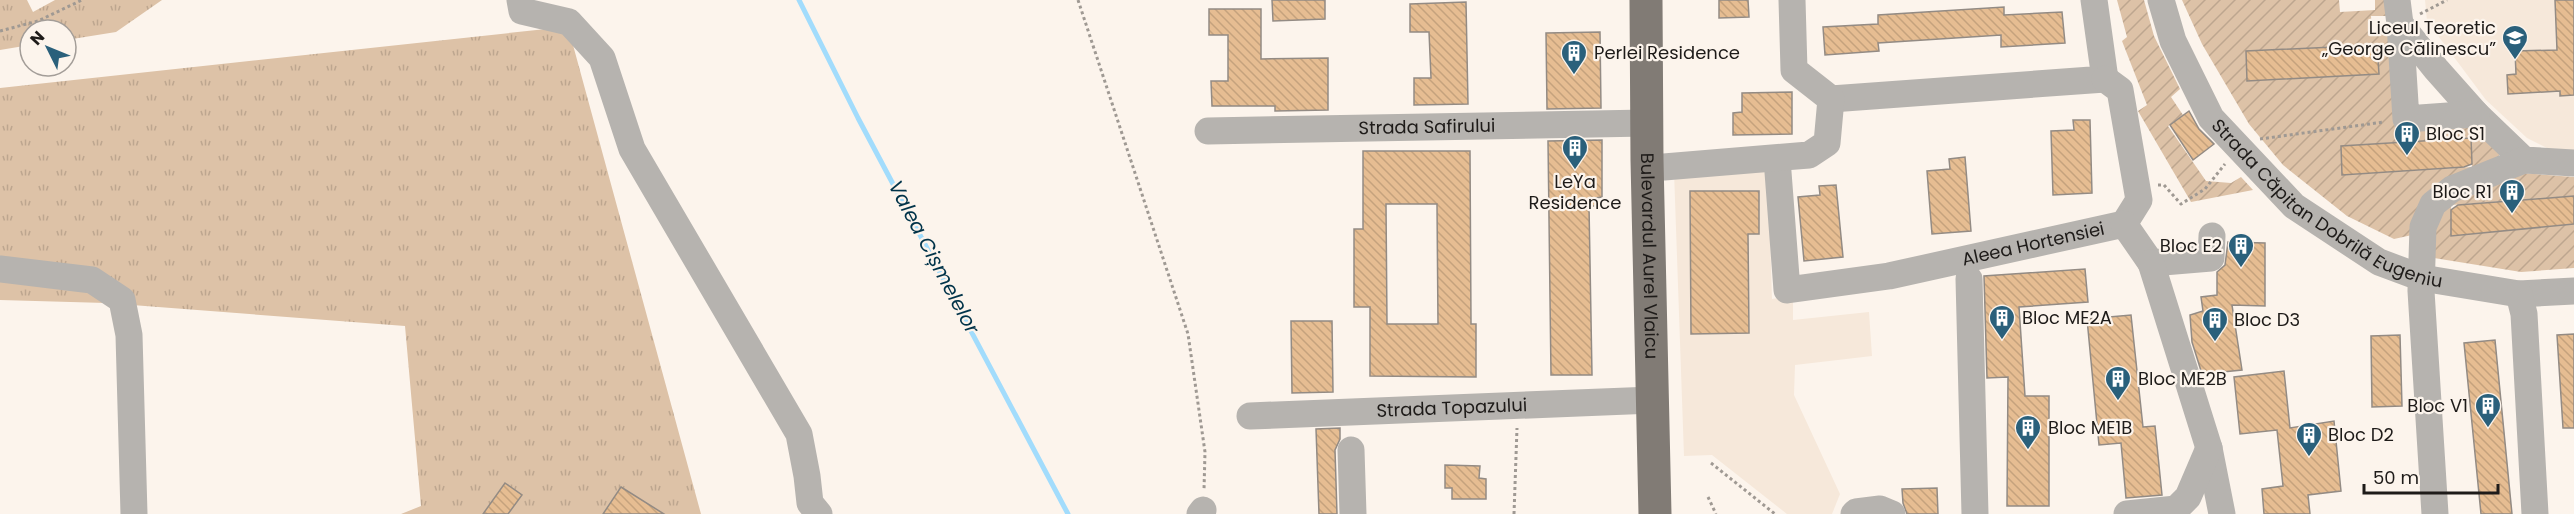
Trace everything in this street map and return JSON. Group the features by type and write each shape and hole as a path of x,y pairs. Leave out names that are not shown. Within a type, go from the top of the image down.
{"main road":[{"name":"Bulevardul Aurel Vlaicu","path":"1646,0 1657,511"},
{"name":"Bulevardul Aurel Vlaicu","path":"1657,511 1664,167 1661,0"}],"street":[{"path":"520,0 522,11 569,22 602,58 632,149 799,434 813,510"},
{"path":"1792,0 1794,70 1831,99 2105,79"},
{"name":"Aleea Hortensiei","path":"1777,159 1787,290 1889,276 2124,224 2139,200 2120,90 2105,79 2094,0"},
{"name":"Strada Căpitan Dobrilă Eugeniu","path":"2161,0 2173,41 2211,118 2294,207 2379,262 2422,278 2519,294 2574,291"},
{"path":"2405,13 2436,69 2476,114 2524,160"},
{"path":"2405,13 2406,119 2476,114"},
{"path":"1664,167 1809,155 1827,143 1831,99"},
{"name":"Strada Safirului","path":"1208,131 1647,123"},
{"path":"2436,514 2421,291 2423,227 2433,204 2452,189 2524,160 2574,163"},
{"path":"2124,224 2151,263 2209,448 2222,514"},
{"path":"2151,263 2211,258 2212,236"},
{"path":"0,269 92,280 122,300 129,335 134,514"},
{"path":"1969,279 1975,514"},
{"path":"2519,294 2524,314 2535,514"},
{"name":"Strada Topazului","path":"1250,416 1653,400"},
{"path":"2127,514 2176,509 2188,497 2209,448"},
{"path":"1351,450 1353,514"},
{"path":"1854,514 1880,508 1892,514"}],"path":[{"path":"0,31 38,21 82,0"},
{"path":"1078,0 1188,334 1205,452 1202,512"},
{"path":"2405,13 2447,0"},
{"path":"2251,140 2406,119"},
{"path":"2136,188 2164,185 2181,204 2205,189 2228,160"},
{"path":"1514,514 1518,406"},
{"path":"1712,463 1775,514"},
{"path":"1708,497 1716,514"}],"shaded area":[{"name":"Liceul Teoretic „George Călinescu”","path":"2425,0 2574,0 2574,150 2549,149 2527,138 2486,100 2427,21"},
{"path":"1768,168 1772,299 1793,296 1793,320 1869,312 1872,356 1795,365 1794,395 1840,494 1832,514 1787,514 1712,455 1684,456 1674,171"}],"green space":[{"path":"0,0 27,0 33,12 55,0 162,0 116,32 78,38 78,18 18,18 18,47 0,50"},
{"path":"2117,0 2144,0 2154,36 2180,89 2171,97 2183,115 2168,126 2206,181 2231,183 2241,177 2253,190 2191,202 2138,111 2147,105 2122,41 2127,37"},
{"path":"2182,0 2339,0 2340,12 2375,10 2375,0 2385,0 2386,16 2371,16 2372,34 2390,34 2395,127 2469,121 2501,152 2496,160 2412,235 2394,239 2347,216 2283,165 2249,124 2202,44","holes":["2377,45 2378,74 2247,81 2246,51","2470,138 2472,167 2342,175 2341,146"]},
{"path":"546,29 570,34 701,514 401,514 421,506 405,326 106,303 0,300 0,88"},
{"path":"2521,173 2574,177 2574,196 2451,205 2451,236 2574,224 2574,268 2521,272 2434,258 2436,206"}],"building":[{"path":"1272,0 1325,0 1325,19 1273,21"},
{"path":"1719,0 1748,0 1749,17 1719,18"},
{"path":"2555,0 2574,0 2574,95 2560,96 2560,91 2508,94 2507,75 2516,74 2515,51 2557,50"},
{"path":"1466,2 1468,104 1414,105 1414,78 1431,78 1429,32 1410,32 1410,4"},
{"path":"2004,7 2004,15 2062,12 2065,43 2001,47 2001,35 1878,43 1879,51 1825,55 1823,27 1878,24 1878,15"},
{"path":"1209,9 1261,9 1261,59 1328,58 1328,110 1275,111 1275,106 1212,106 1211,81 1228,81 1228,35 1209,35"},
{"name":"Perlei Residence","path":"1600,32 1601,108 1547,109 1546,33"},
{"path":"2377,45 2379,74 2247,81 2246,51"},
{"path":"1792,92 1792,134 1733,135 1733,113 1742,112 1742,93"},
{"path":"2189,111 2199,129 2214,144 2193,160 2170,125"},
{"path":"2073,120 2090,120 2092,193 2053,195 2051,131 2074,130"},
{"name":"Bloc S1","path":"2471,138 2472,164 2464,167 2342,175 2341,146"},
{"path":"1602,140 1602,197 1595,198 1595,206 1589,206 1592,375 1551,375 1548,141"},
{"path":"1363,151 1470,151 1471,324 1476,324 1476,377 1370,376 1370,307 1354,307 1354,229 1363,229","holes":["1386,204 1437,204 1438,324 1387,324"]},
{"path":"1965,157 1971,231 1932,234 1927,171 1950,169 1949,159"},
{"path":"1836,185 1843,257 1804,261 1798,197 1820,195 1819,186"},
{"path":"1690,191 1759,191 1759,234 1748,234 1749,333 1691,334"},
{"name":"Bloc R1","path":"2574,196 2574,224 2451,236 2451,210 2458,205"},
{"path":"2228,242 2265,243 2265,306 2232,305 2242,370 2202,374 2192,342 2190,315 2203,311 2201,297 2217,295 2217,272 2225,265"},
{"path":"2085,269 2088,302 2019,307 2025,396 2049,396 2049,506 2007,506 2008,377 1987,378 1984,276"},
{"name":"Bloc ME2B","path":"2131,315 2143,427 2155,426 2162,495 2126,498 2121,443 2099,445 2087,319"},
{"path":"1291,321 1332,321 1333,392 1292,393"},
{"path":"2574,334 2574,428 2563,428 2557,335"},
{"path":"2400,335 2402,406 2372,407 2371,336"},
{"name":"Bloc V1","path":"2495,340 2512,514 2481,514 2464,343"},
{"name":"Bloc D2","path":"2284,371 2290,428 2334,421 2341,491 2308,495 2310,514 2264,514 2262,489 2283,486 2277,430 2240,434 2234,377"},
{"path":"1340,428 1340,439 1335,450 1337,514 1319,514 1316,429"},
{"path":"1445,465 1480,466 1479,478 1486,479 1486,499 1452,499 1452,488 1445,488"},
{"path":"505,483 522,495 508,514 483,514"},
{"path":"621,487 664,514 603,514"},
{"path":"1937,488 1938,514 1907,514 1902,489"}],"waterway":[{"name":"Valea Cișmelelor","path":"799,0 858,118 1068,514"}],"place":[{"name":"Liceul Teoretic „George Călinescu”","path":"2515,61"},
{"name":"Perlei Residence","path":"1574,76"},
{"name":"Bloc S1","path":"2407,157"},
{"name":"LeYa Residence","path":"1575,171"},
{"name":"Bloc R1","path":"2512,215"},
{"name":"Bloc E2","path":"2241,269"},
{"name":"Bloc ME2A","path":"2002,341"},
{"name":"Bloc D3","path":"2215,343"},
{"name":"Bloc ME2B","path":"2118,402"},
{"name":"Bloc V1","path":"2488,429"},
{"name":"Bloc ME1B","path":"2028,451"},
{"name":"Bloc D2","path":"2309,458"}]}
